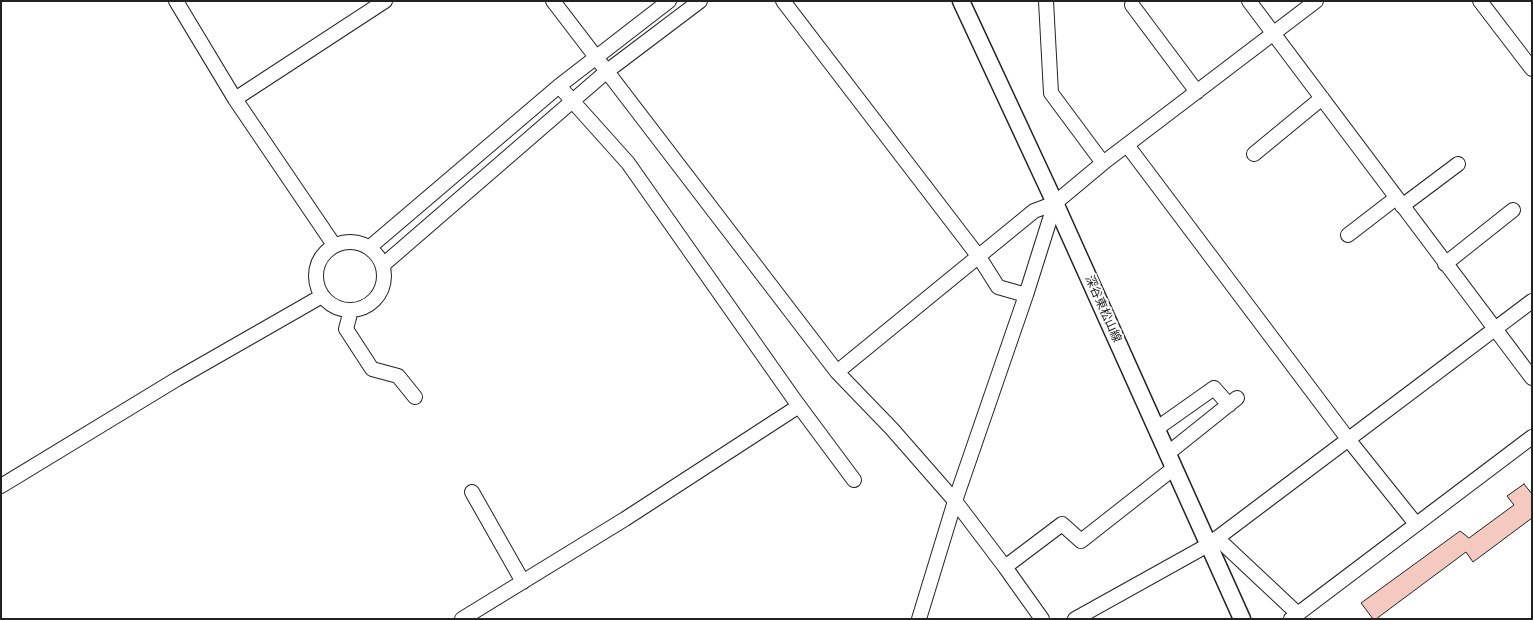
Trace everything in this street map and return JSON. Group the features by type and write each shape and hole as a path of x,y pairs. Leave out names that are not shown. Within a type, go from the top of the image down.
{"main road":[{"name":"深谷東松山線","path":"960,1 1055,203 1171,462 1212,542 1242,619"}],"street":[{"path":"176,1 235,98 334,245"},
{"path":"235,98 385,1"},
{"path":"553,1 837,372 892,429 955,501 1006,567 1042,619"},
{"path":"370,247 559,86 669,1"},
{"path":"383,265 606,72 700,1"},
{"path":"784,1 979,257 998,286 1026,295"},
{"path":"1046,1 1051,93 1103,163"},
{"path":"1249,1 1532,378"},
{"path":"837,372 1034,211 1055,203 1126,145 1316,1"},
{"path":"1480,1 1532,68"},
{"path":"1132,5 1197,92"},
{"path":"559,86 628,163 798,406 854,480"},
{"path":"1254,154 1322,98"},
{"path":"1126,145 1348,439 1416,524"},
{"path":"1348,235 1458,164"},
{"path":"919,619 955,501 1026,295 1055,203"},
{"path":"1445,264 1513,210"},
{"path":"352,241 370,247 378,255 383,265 385,276 383,286 371,304 351,310 335,306 322,296 317,285 315,273 318,262 324,252 334,245 352,241"},
{"path":"1,486 177,379 322,296"},
{"path":"1075,619 1212,542 1532,301"},
{"path":"351,310 346,329 372,369 398,376 415,396"},
{"path":"1006,567 1062,524 1081,541 1171,462 1233,401 1214,388 1156,429"},
{"path":"462,619 625,518 798,406"},
{"path":"1212,542 1295,616 1532,437"},
{"path":"472,492 523,582"}],"building":[{"path":"1524,484 1532,494 1532,518 1473,562 1466,552 1376,619 1373,619 1361,603 1460,531 1469,538 1514,505 1507,496"}]}
